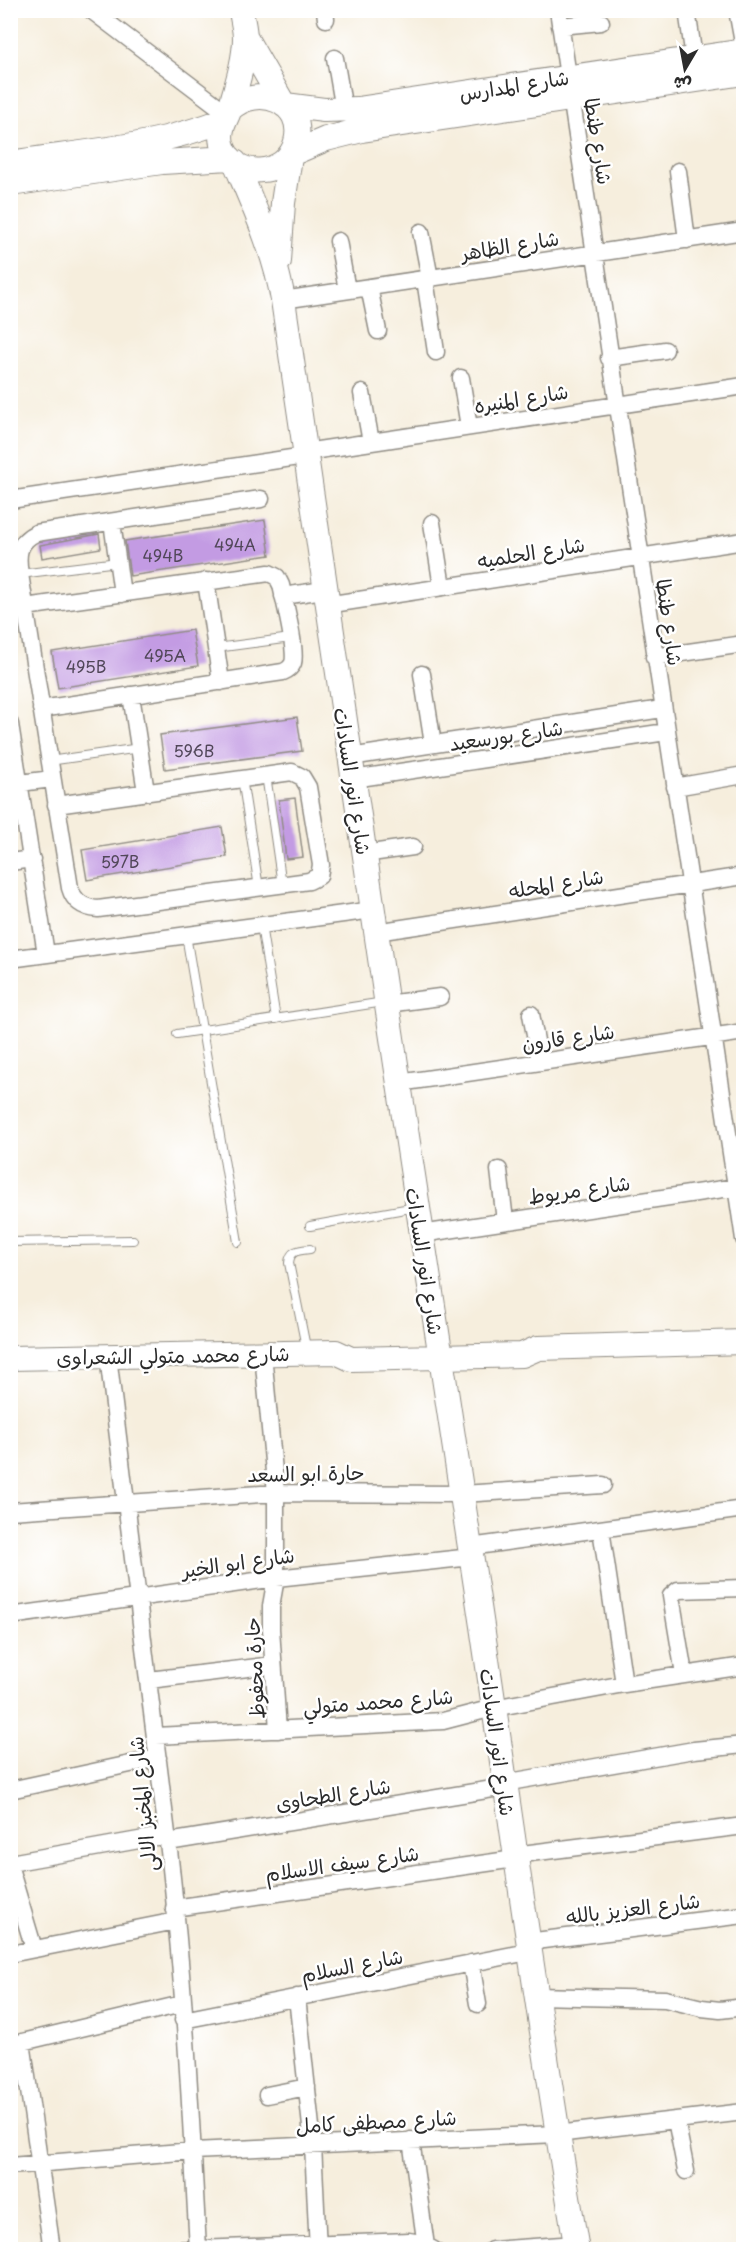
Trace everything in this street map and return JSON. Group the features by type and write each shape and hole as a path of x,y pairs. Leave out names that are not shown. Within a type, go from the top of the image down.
{"street":[{"path":"91,10 227,114"},
{"path":"241,10 245,37 284,105"},
{"path":"687,10 694,58"},
{"path":"737,10 744,49"},
{"path":"559,18 601,22"},
{"name":"شارع طنطا","path":"559,18 712,1037 739,1187 744,1239"},
{"path":"10,163 159,140 227,114 247,98 256,96 276,99 291,112 297,128 297,137 290,155 282,164 263,171 253,171 233,160 223,144 222,128 227,114 245,37"},
{"name":"شارع المدارس","path":"290,155 326,139 362,130 744,49"},
{"path":"335,58 344,110"},
{"name":"شارع المدارس","path":"284,105 344,110 570,87 744,73"},
{"name":"شارع انور السادات","path":"278,273 290,155"},
{"path":"10,184 169,161 233,160"},
{"name":"شارع انور السادات","path":"233,160 278,273 283,300 325,597 471,1552 535,1996 577,2247"},
{"path":"678,171 687,240"},
{"name":"شارع الظاهر","path":"283,300 744,231"},
{"path":"421,232 436,352"},
{"path":"338,241 348,291"},
{"path":"369,287 378,331"},
{"path":"609,358 665,350"},
{"path":"460,378 469,428"},
{"name":"شارع المنيره","path":"10,500 371,442 744,386"},
{"path":"362,393 371,442"},
{"path":"56,805 292,772 306,782 321,865 320,873 313,881 98,909 86,907 75,899 70,888 56,805 20,574 18,553 20,547 29,536 36,533 261,499"},
{"path":"112,522 122,594"},
{"path":"432,523 442,587"},
{"name":"شارع الحلميه","path":"283,596 325,597 442,587 744,541"},
{"path":"25,608 269,573 279,581 291,638 294,662 287,670 41,708"},
{"path":"206,581 221,682"},
{"path":"654,657 744,644"},
{"path":"422,674 433,744"},
{"path":"131,695 146,792"},
{"name":"شارع بورسعيد","path":"351,768 433,744 662,709"},
{"path":"10,724 46,954"},
{"name":"شارع بورسعيد","path":"351,768 666,732"},
{"path":"675,787 744,775"},
{"path":"20,783 52,779"},
{"path":"364,854 413,847"},
{"path":"10,862 32,859"},
{"name":"شارع المحله","path":"10,959 261,925 374,921 744,876"},
{"path":"387,1003 440,997"},
{"path":"531,1014 540,1062"},
{"name":"شارع قارون","path":"399,1083 744,1032"},
{"path":"499,1170 505,1221"},
{"name":"شارع مريوط","path":"421,1234 739,1187"},
{"name":"شارع محمد متولي الشعراوى","path":"10,1358 336,1352 351,1359 439,1349 522,1355 538,1348 744,1342"},
{"name":"حارة محفوظ","path":"263,1354 276,1493 276,1578 270,1629 278,1730"},
{"name":"شارع المخبز الالى","path":"108,1356 140,1597 168,1839 193,2151 198,2248"},
{"name":"حارة ابو السعد","path":"10,1511 276,1493 462,1494 603,1485"},
{"name":"شارع ابو الخير","path":"10,1616 471,1552 600,1529 744,1509"},
{"path":"600,1529 624,1684"},
{"path":"684,1674 671,1601 674,1592 744,1588"},
{"path":"149,1680 273,1665"},
{"name":"شارع محمد متولي","path":"156,1736 443,1721 493,1708 624,1684 744,1666"},
{"name":"شارع الطحاوى","path":"10,1863 504,1785 694,1750 744,1745"},
{"path":"10,1790 159,1758"},
{"name":"شارع سيف الاسلام","path":"10,1954 175,1915 515,1857 744,1826"},
{"path":"10,1868 34,1949"},
{"name":"شارع العزيز بالله","path":"528,1947 744,1915"},
{"name":"شارع السلام","path":"16,2043 182,2012 297,1997 471,1963 528,1947"},
{"path":"471,1963 478,2004"},
{"path":"535,1996 664,1999 720,2010 744,2007"},
{"path":"297,1997 313,2145 318,2247"},
{"path":"16,2043 39,2162 52,2250"},
{"path":"267,2095 307,2087"},
{"name":"شارع مصطفى كامل","path":"10,2166 193,2151 557,2134 744,2112"},
{"path":"676,2120 686,2171"},
{"path":"172,2250 318,2247 409,2241 430,2248 411,2140"},
{"path":"492,2250 577,2247"}],"lane":[{"path":"20,574 118,562"},
{"path":"216,648 291,638"},
{"path":"50,761 140,748"},
{"path":"266,774 282,885"},
{"path":"242,778 259,888"},
{"path":"261,925 276,1019"},
{"path":"186,935 238,1242"},
{"path":"177,1034 387,1003"},
{"path":"310,1226 417,1207"},
{"path":"10,1242 133,1240"},
{"path":"307,1353 289,1263 292,1254 296,1251 310,1249"}],"building":[{"path":"265,520 270,555 130,576 125,541"},
{"path":"99,534 101,548 42,558 40,545"},
{"path":"192,630 198,666 58,688 52,652"},
{"path":"297,717 302,751 165,769 160,735"},
{"path":"295,798 303,857 286,859 279,800"},
{"path":"222,827 227,857 87,880 82,850"}]}
